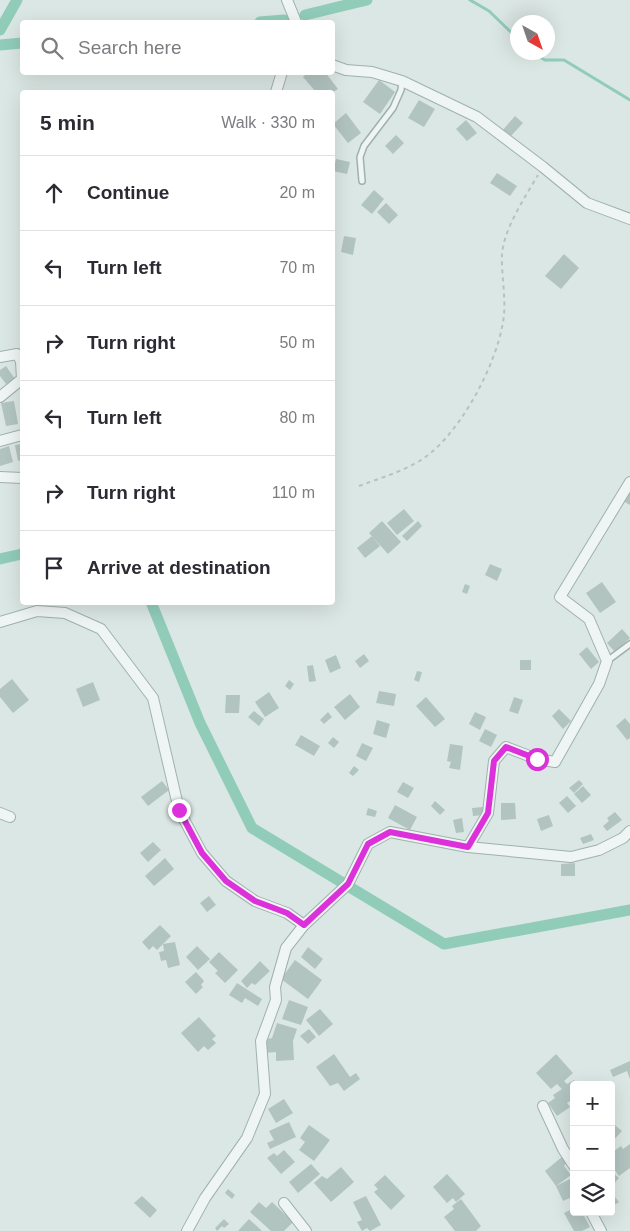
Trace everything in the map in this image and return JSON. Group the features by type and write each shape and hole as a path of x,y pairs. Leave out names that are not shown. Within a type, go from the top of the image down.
{"street":[{"path":"288,0 295,20"},
{"path":"335,65 346,70 372,72 402,81 477,117 587,203 630,219"},
{"path":"277,90 281,75"},
{"path":"0,357 16,354 20,360"},
{"path":"0,397 20,381"},
{"path":"0,441 20,436"},
{"path":"0,477 20,478"},
{"path":"468,847 488,813 494,761 506,747 537,759 555,762 599,684 607,661 589,619 560,597 630,482"},
{"path":"0,622 37,611 65,613 101,630 153,698 179,810 202,853 226,881 255,901 287,913 304,925"},
{"path":"0,813 10,817"},
{"path":"187,1231 205,1198 247,1138 265,1094 261,1041 276,1000 275,987 286,948 304,925 348,884 368,844 390,832 468,847 572,857 598,850 623,838 630,831"},
{"path":"543,1106 570,1160"},
{"path":"284,1203 306,1231"},
{"path":"593,1216 601,1231"}],"lane":[{"path":"362,181 360,157 364,146 393,108 401,90 402,81"},
{"path":"607,661 630,644"}],"path":[{"path":"359,486 401,471 424,458 452,431 476,394 490,369 504,322 502,252 510,225 543,167"}],"building":[{"path":"305,75 327,75 338,89 335,91 314,90 303,77"},
{"path":"379,80 395,92 380,114 363,102"},
{"path":"419,100 435,109 424,127 408,118"},
{"path":"346,113 361,133 348,143 335,127 335,122"},
{"path":"515,116 523,123 510,137 502,131"},
{"path":"466,120 477,133 467,141 456,129"},
{"path":"396,135 404,143 393,154 385,146"},
{"path":"336,159 350,162 347,174 335,171"},
{"path":"497,173 517,186 510,196 490,183"},
{"path":"374,190 384,199 372,214 361,205"},
{"path":"386,203 398,215 389,224 377,212"},
{"path":"344,236 356,238 353,255 341,252"},
{"path":"564,254 579,268 561,289 545,276"},
{"path":"6,366 15,379 6,384 0,376 0,370"},
{"path":"14,401 18,424 6,426 1,403"},
{"path":"20,444 20,460 18,461 15,445"},
{"path":"9,446 13,462 0,466 0,449"},
{"path":"630,489 630,505 623,501"},
{"path":"404,509 414,521 397,535 387,523"},
{"path":"382,521 401,542 388,554 369,533"},
{"path":"418,521 422,526 407,541 402,536"},
{"path":"372,536 380,546 365,558 357,548"},
{"path":"490,564 502,569 497,581 485,575"},
{"path":"602,582 616,602 600,613 586,593"},
{"path":"465,584 470,586 467,594 462,592"},
{"path":"622,629 630,638 615,652 607,643"},
{"path":"587,647 599,662 591,669 579,654"},
{"path":"364,654 369,661 360,668 355,661"},
{"path":"336,655 341,668 330,673 325,660"},
{"path":"520,660 531,660 531,670 520,670"},
{"path":"313,665 316,681 309,682 307,666"},
{"path":"417,671 422,672 419,682 414,680"},
{"path":"12,679 29,700 13,713 0,697 0,689"},
{"path":"289,680 294,684 290,690 285,686"},
{"path":"93,682 100,700 83,707 76,689"},
{"path":"379,691 396,694 394,706 376,703"},
{"path":"269,692 279,708 265,717 255,702"},
{"path":"350,694 360,707 345,720 334,707"},
{"path":"226,695 240,695 239,713 225,713"},
{"path":"426,697 445,719 435,727 416,706"},
{"path":"514,697 523,700 518,714 509,711"},
{"path":"559,709 571,721 563,729 552,716"},
{"path":"254,711 264,719 259,726 248,717"},
{"path":"328,712 332,717 324,724 320,720"},
{"path":"475,712 486,717 480,730 469,724"},
{"path":"625,718 630,724 630,738 627,740 616,726"},
{"path":"377,720 390,724 386,738 373,734"},
{"path":"485,729 497,735 491,747 479,741"},
{"path":"301,735 320,746 314,756 295,745"},
{"path":"333,737 339,742 334,748 328,743"},
{"path":"362,743 373,748 366,761 356,756"},
{"path":"450,744 463,746 460,770 449,768 451,762 447,761"},
{"path":"354,766 359,770 353,776 349,773"},
{"path":"579,780 583,784 574,793 569,788"},
{"path":"162,781 169,790 148,806 141,797"},
{"path":"403,782 414,788 408,798 397,792"},
{"path":"583,786 591,795 582,803 574,794"},
{"path":"567,796 576,806 568,813 559,803"},
{"path":"435,801 445,810 440,815 431,806"},
{"path":"501,803 515,803 516,819 501,820"},
{"path":"395,805 417,817 410,830 388,818"},
{"path":"483,807 483,815 473,816 472,808"},
{"path":"368,808 377,811 375,817 366,815"},
{"path":"615,812 622,820 607,831 603,826 609,821 607,818"},
{"path":"549,815 553,826 541,831 537,819"},
{"path":"462,818 464,832 456,833 453,820"},
{"path":"591,834 594,840 583,844 580,838"},
{"path":"153,842 161,850 148,862 140,853"},
{"path":"165,858 174,869 154,886 145,876"},
{"path":"575,863 575,876 561,876 561,864"},
{"path":"209,896 216,905 207,912 200,903"},
{"path":"160,925 171,936 157,950 153,946 149,950 142,942"},
{"path":"175,942 180,965 168,968 166,960 161,961 159,952 164,951 163,944"},
{"path":"197,946 210,959 198,970 186,957"},
{"path":"308,947 323,959 315,969 301,957"},
{"path":"219,952 238,970 225,983 215,973 218,971 209,962"},
{"path":"295,960 322,980 308,999 281,979"},
{"path":"260,961 270,971 255,985 252,983 247,988 241,981"},
{"path":"196,972 204,981 201,985 203,987 196,994 185,982"},
{"path":"237,983 262,999 258,1006 245,998 242,1003 229,995"},
{"path":"289,1000 308,1007 301,1025 282,1019"},
{"path":"320,1009 333,1024 319,1036 306,1020"},
{"path":"199,1017 216,1036 212,1039 216,1043 208,1050 204,1046 198,1052 181,1033"},
{"path":"277,1023 297,1029 293,1041 294,1060 276,1061 276,1052 264,1053 264,1040 272,1038"},
{"path":"309,1029 316,1037 308,1044 300,1036"},
{"path":"334,1054 350,1077 356,1073 360,1079 344,1091 338,1083 330,1086 316,1067"},
{"path":"556,1054 573,1073 564,1081 567,1084 570,1082 570,1101 567,1103 570,1107 557,1116 548,1103 555,1098 553,1095 562,1089 557,1084 551,1089 536,1073"},
{"path":"630,1061 630,1079 627,1071 613,1077 610,1070"},
{"path":"284,1099 293,1113 276,1123 268,1109"},
{"path":"289,1122 296,1137 270,1149 267,1143 274,1140 269,1131"},
{"path":"309,1125 330,1140 314,1161 299,1150 305,1142 300,1138"},
{"path":"615,1125 622,1131 615,1139"},
{"path":"630,1144 630,1168 619,1176 615,1170 615,1150 621,1146 623,1149"},
{"path":"284,1150 295,1162 281,1174 267,1158 274,1153 277,1156"},
{"path":"562,1157 567,1162 564,1166 570,1176 556,1186 545,1171"},
{"path":"311,1164 320,1174 298,1193 289,1182"},
{"path":"341,1167 354,1182 331,1202 314,1183 322,1176 327,1179"},
{"path":"447,1174 465,1194 456,1202 453,1198 447,1203 433,1187"},
{"path":"615,1174 619,1178 615,1182"},
{"path":"385,1175 405,1196 391,1210 374,1192 378,1189 374,1185"},
{"path":"570,1179 570,1198 563,1201 556,1186"},
{"path":"228,1189 235,1195 232,1199 225,1193"},
{"path":"142,1196 157,1210 150,1218 134,1203"},
{"path":"366,1196 381,1225 370,1231 367,1228 362,1231 357,1222 362,1220 353,1202"},
{"path":"461,1199 481,1226 476,1231 455,1231 444,1217 454,1209 452,1206"},
{"path":"259,1202 266,1208 272,1202 293,1222 284,1231 271,1231 250,1212"},
{"path":"570,1210 570,1216 584,1216 590,1227 582,1231 574,1231 564,1213"},
{"path":"224,1219 229,1224 224,1228 222,1226 217,1231 215,1228"},
{"path":"249,1219 262,1231 238,1231"}],"waterway":[{"path":"0,30 17,0"},
{"path":"305,15 367,0"},
{"path":"470,0 489,11 510,31"},
{"path":"0,45 20,43"},
{"path":"555,60 564,60 630,100"},
{"path":"0,559 20,554"},
{"path":"152,605 200,723 252,828 444,944 630,910"}],"route":[{"path":"179,810 202,853 226,881 255,901 287,913 304,925 348,884 368,844 390,832 468,847 488,813 494,761 506,747 537,759"}]}
